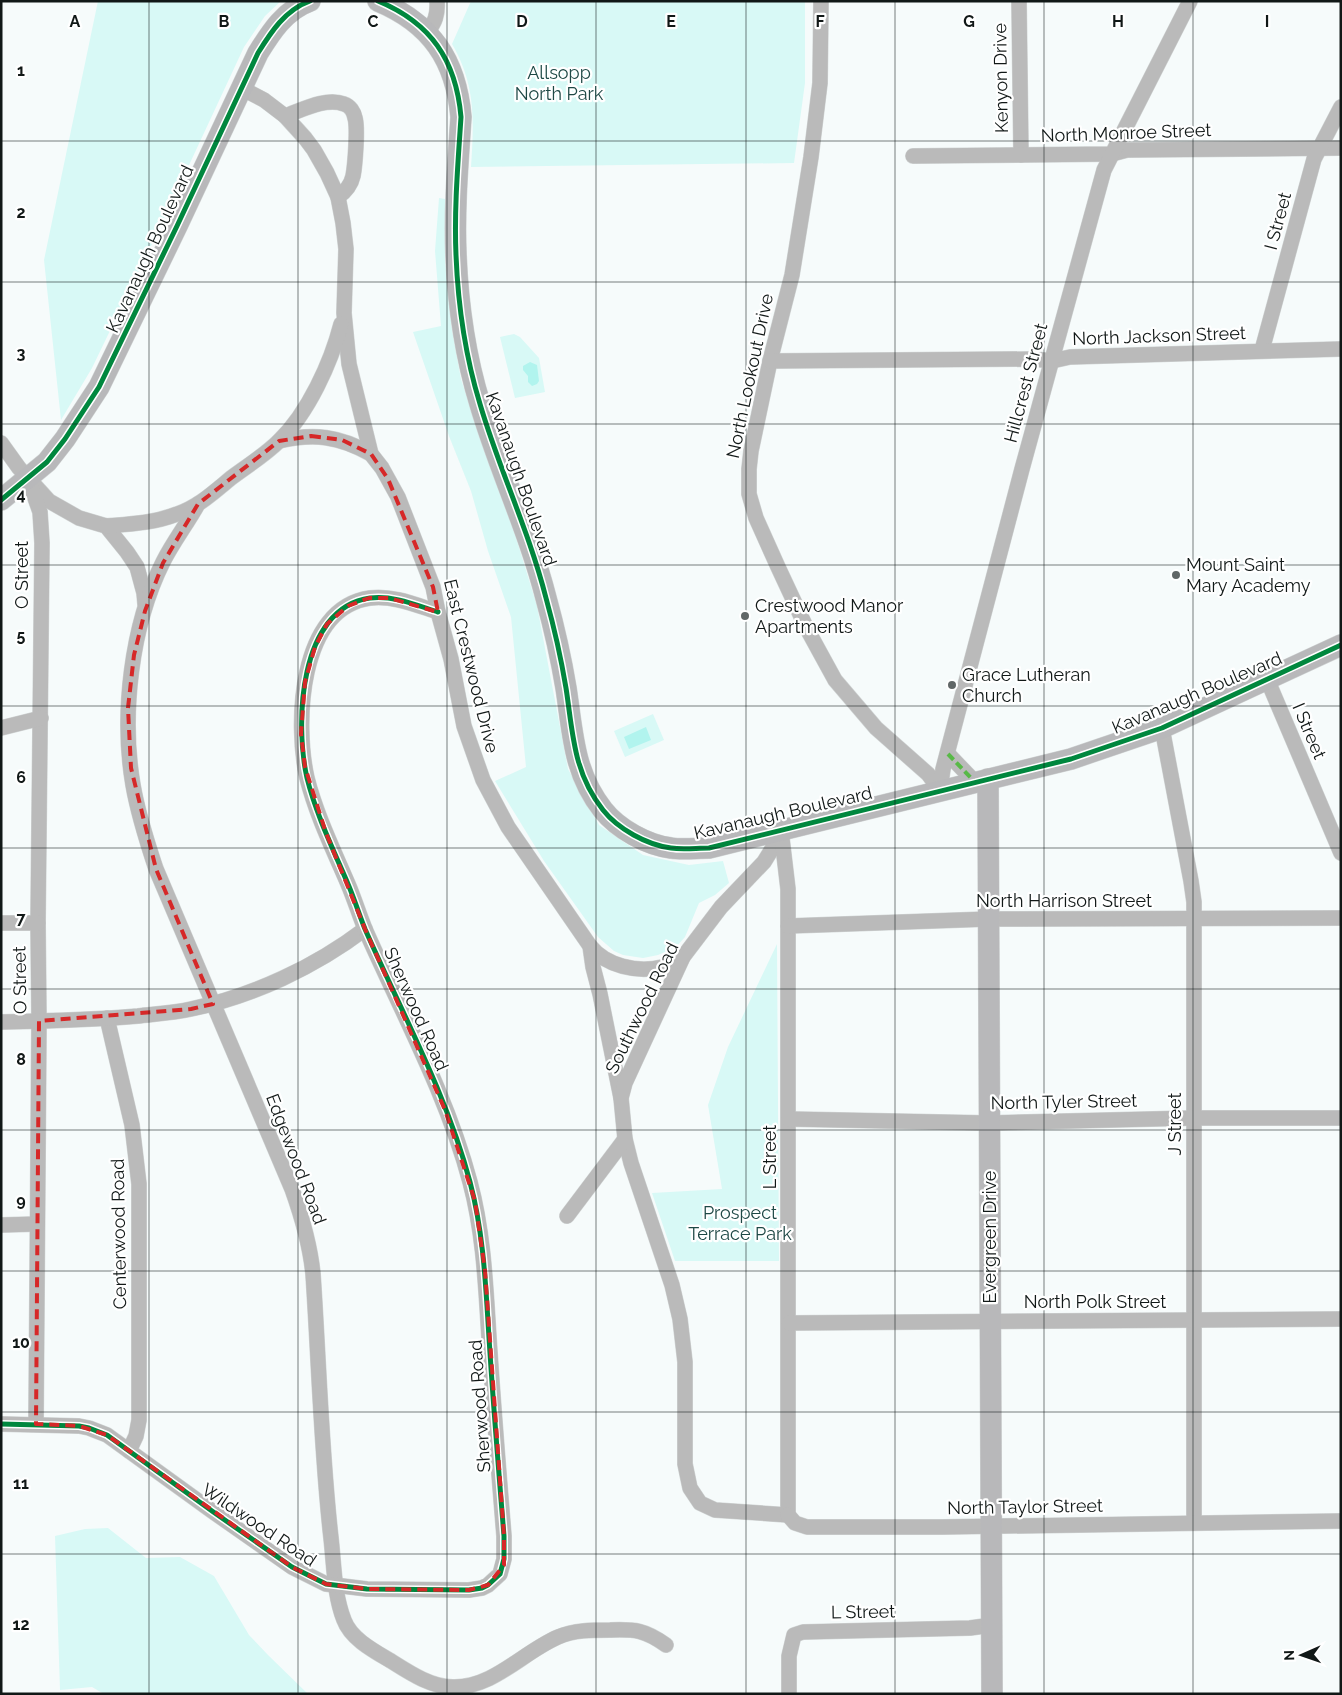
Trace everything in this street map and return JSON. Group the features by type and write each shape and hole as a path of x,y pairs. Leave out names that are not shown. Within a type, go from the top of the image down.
{"street":[{"name":"Kavanaugh Boulevard","path":"1,500 46,462 65,439 99,387 258,53 272,30 294,10 310,1"},
{"name":"Kavanaugh Boulevard","path":"378,1 408,16 427,33 439,48 448,64 459,99 461,117 456,254 458,294 468,357 490,437 527,536 546,598 563,671 575,750 583,778 612,820 639,837 661,846 683,849 709,848 1071,759 1162,728 1341,645"},
{"path":"427,33 436,20 438,12 437,1"},
{"name":"North Lookout Drive","path":"821,1 820,75 816,122 792,275 756,425 749,469 749,494 756,518 806,627 835,680 876,728 928,774 940,790"},
{"name":"Kenyon Drive","path":"1019,1 1021,155"},
{"name":"Hillcrest Street","path":"940,790 998,558 1104,170 1190,1"},
{"name":"East Crestwood Drive","path":"240,88 264,100 285,116 314,150 338,198 346,249 344,313 350,364 371,454 388,479 407,518 433,587 451,659 464,726 483,780 508,827 590,946 621,1098"},
{"path":"285,116 326,102 335,102 348,106 353,112 356,124 353,176 350,184 338,198"},
{"name":"I Street","path":"1262,350 1314,160 1341,107"},
{"name":"North Monroe Street","path":"913,156 1112,154 1127,150 1341,148"},
{"name":"East Crestwood Drive","path":"106,526 139,524 178,514 198,504 279,441 299,416 322,376 338,339 344,313"},
{"name":"North Jackson Street","path":"770,361 1024,359 1052,361 1070,358 1262,350 1341,349"},
{"path":"279,441 295,437 327,437 342,440 371,454"},
{"path":"1,443 48,501 79,518 106,526 137,567 144,593 145,611"},
{"name":"O Street","path":"28,478 36,498 41,522 36,1424"},
{"name":"Edgewood Road","path":"198,504 163,563 145,611 134,655 128,708 133,786 143,829 156,869 228,1043 292,1189 301,1216 313,1274 329,1519 337,1586 344,1619 354,1635 380,1654 406,1670 445,1687 464,1686 485,1680 556,1638 575,1632 637,1630 653,1636 666,1645"},
{"name":"Sherwood Road","path":"438,612 388,598 369,598 354,602 327,624 314,647 305,682 302,722 305,767 320,815 365,929 399,1002 445,1110 462,1156 475,1201 485,1270 494,1420 504,1536 504,1565"},
{"name":"I Street","path":"1267,679 1341,853"},
{"path":"1,728 41,718"},
{"name":"J Street","path":"1162,728 1194,902 1194,1523"},
{"path":"948,754 982,781"},
{"name":"Evergreen Drive","path":"982,781 989,919 992,1694"},
{"name":"L Street","path":"781,830 788,889 788,1515"},
{"name":"Southwood Road","path":"715,1510 700,1503 690,1488 687,1479 684,1433 685,1362 680,1318 672,1285 631,1163 625,1139 621,1098 625,1083 684,957 721,907 764,862 781,830"},
{"name":"North Harrison Street","path":"788,926 989,919 1193,920 1341,918"},
{"path":"1,923 38,923"},
{"path":"1,1022 107,1018 176,1012 213,1004 290,975 340,948 365,929"},
{"path":"590,946 605,960 634,968 649,969 663,967 684,957"},
{"name":"Centerwood Road","path":"107,1018 132,1125 139,1184 139,1420 136,1436 130,1451"},
{"name":"North Tyler Street","path":"789,1119 989,1123 1194,1118 1341,1118"},
{"path":"566,1216 625,1139"},
{"path":"1,1225 37,1224"},
{"name":"North Polk Street","path":"789,1323 1341,1319"},
{"path":"1,1424 36,1424"},
{"name":"Wildwood Road","path":"36,1424 89,1428 107,1435 174,1485 292,1567 319,1582 367,1589 469,1590 488,1586 500,1574 504,1565"},
{"name":"North Taylor Street","path":"715,1510 788,1515 795,1523 806,1527 942,1527 1341,1521"},
{"name":"L Street","path":"788,1694 791,1644 794,1635 802,1632 970,1628 992,1625"}],"highlighted area":[{"path":"311,436 342,440 371,454 388,479 433,587 438,612 389,598 369,598 348,606 327,624 315,647 305,682 301,734 305,767 326,833 365,929 445,1110 475,1201 485,1270 504,1536 504,1565 488,1585 469,1590 367,1589 326,1584 292,1567 107,1435 79,1426 36,1424 39,1021 191,1009 213,1004 156,869 131,768 128,708 134,655 145,611 163,563 198,504 279,441"}],"green space":[{"path":"98,1 281,1 265,16 244,47 92,368 61,420 44,260"},
{"name":"Allsopp North Park","path":"471,1 805,1 805,83 794,163 471,167 472,104 466,74 452,44"},
{"path":"439,198 445,199 445,259 452,330 461,379 514,531 537,606 568,769 599,825 643,855 689,865 723,861 729,883 715,895 699,903 685,937 676,947 658,955 643,958 623,955 614,951 598,937 544,861 495,781 526,767 511,617 488,551 471,491 449,436 413,332 441,326 435,251"},
{"path":"514,334 520,337 539,358 545,392 515,398 500,337"},
{"path":"653,714 664,740 625,757 614,731"},
{"name":"Prospect Terrace Park","path":"777,944 779,1261 675,1261 652,1193 722,1189 708,1105 728,1047"},
{"path":"108,1528 146,1558 180,1557 214,1576 249,1635 308,1694 104,1694 92,1687 60,1690 55,1536 85,1529"}],"water":[{"path":"530,362 537,365 539,381 532,386 528,382 528,376 523,370 523,366"},
{"path":"646,727 651,740 629,749 624,737"}],"marked path":[{"path":"948,754 975,782"}],"cycle path":[{"path":"1,500 47,462 65,439 99,387 258,53 286,16 310,1"},
{"path":"378,1 413,20 426,32 438,46 447,61 453,78 461,117 456,203 457,274 463,330 470,367 488,428 531,549 546,598 562,665 573,736 580,767 593,796 609,817 625,830 643,840 671,848 709,848 1071,759 1162,728 1341,645"},
{"path":"1,1424 79,1426 107,1435 292,1567 326,1584 367,1589 469,1590 488,1585 500,1574 504,1559 504,1536 486,1289 479,1224 470,1182 449,1117 436,1085 365,929 320,818 307,778 303,755 303,700 307,672 315,645 328,623 346,606 379,597 396,599 438,612"}],"place":[{"name":"Mount Saint Mary Academy","path":"1176,575"},
{"name":"Crestwood Manor Apartments","path":"745,616"},
{"name":"Grace Lutheran Church","path":"952,685"}]}
